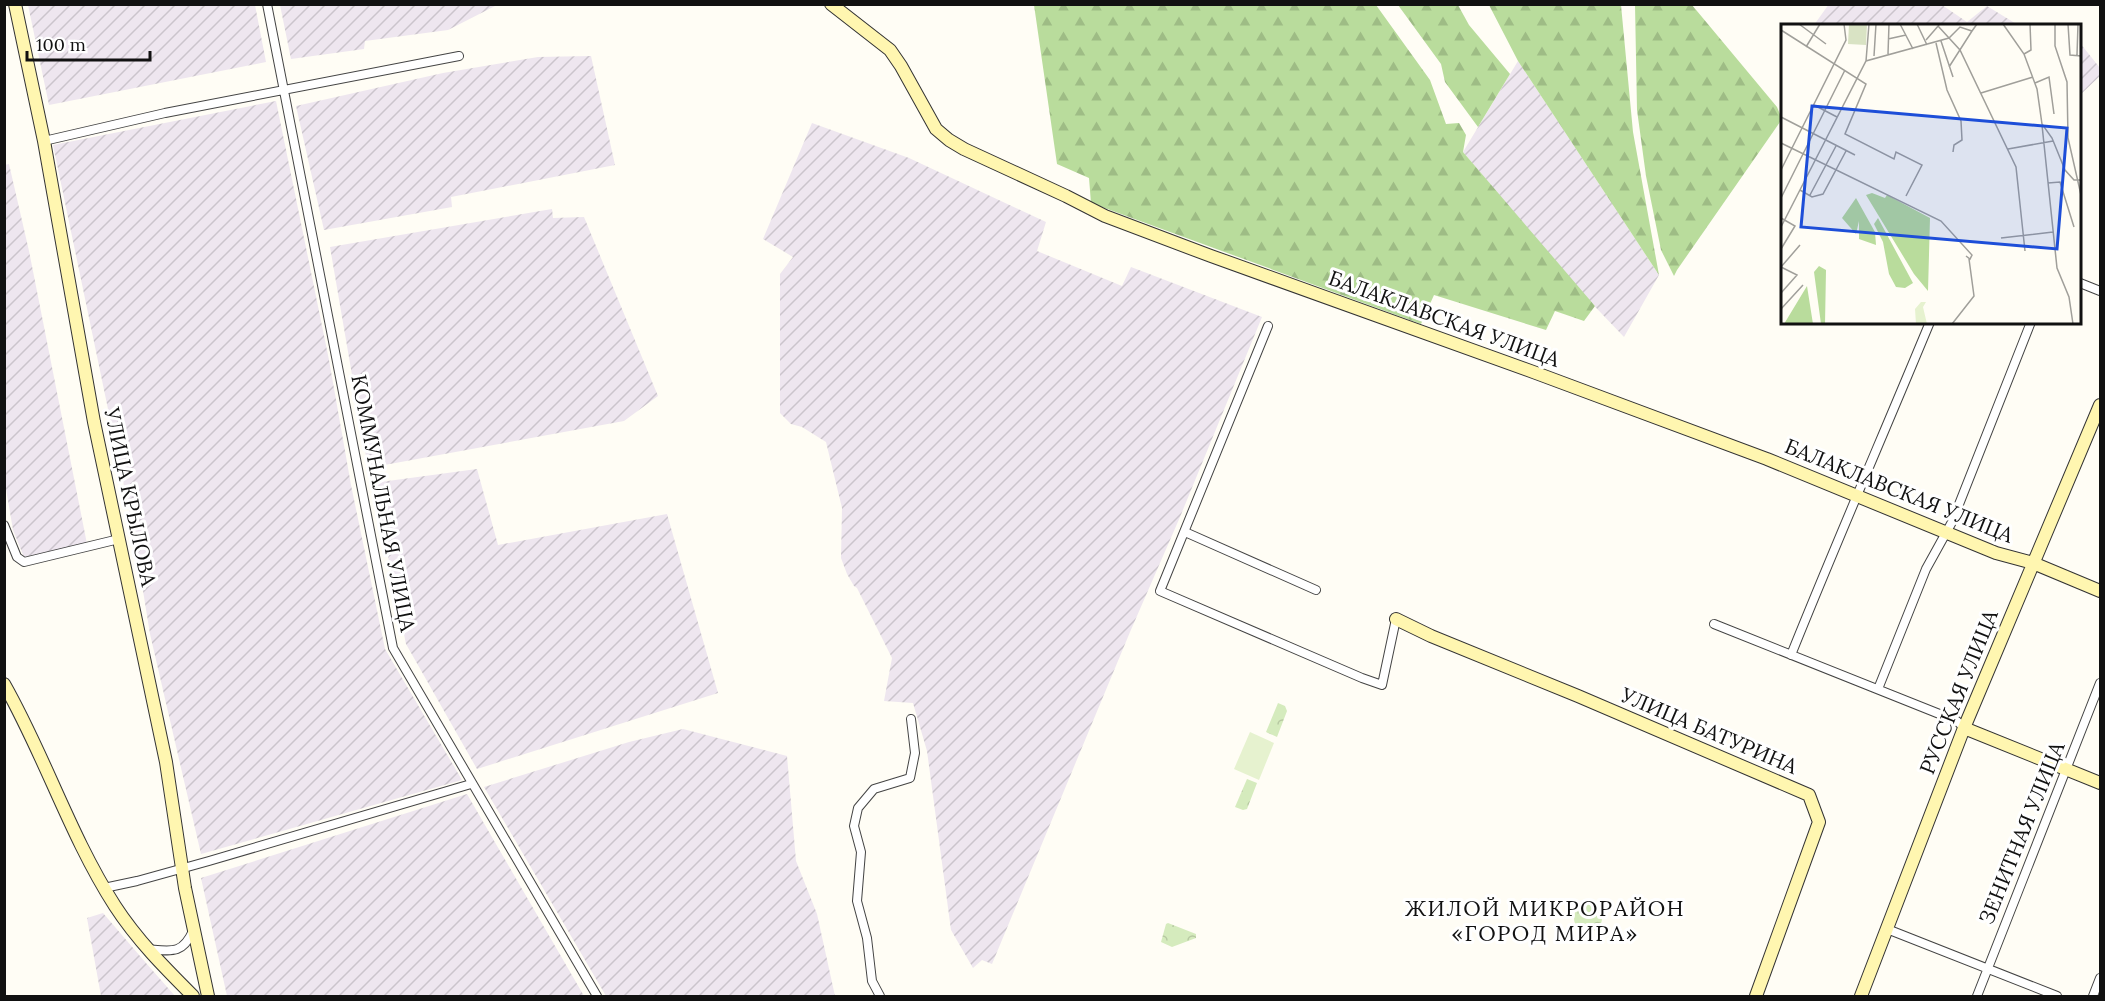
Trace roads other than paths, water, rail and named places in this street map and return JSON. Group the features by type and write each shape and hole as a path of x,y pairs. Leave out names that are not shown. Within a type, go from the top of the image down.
{"main road":[{"name":"УЛИЦА КРЫЛОВА","path":"15,4 44,141 94,422 166,762 193,931 208,996"},
{"name":"БАЛАКЛАВСКАЯ УЛИЦА","path":"831,4 890,50 936,129 949,140 1105,216 1767,459 1995,553 2033,563 2100,591"},
{"name":"РУССКАЯ УЛИЦА","path":"1861,996 1964,728 2100,405"},
{"name":"УЛИЦА БАТУРИНА","path":"1396,619 1431,636 1809,795 1819,822 1756,996"},
{"path":"4,684 104,888 147,950 193,996"},
{"path":"1964,728 2100,783"}],"street":[{"name":"КОММУНАЛЬНАЯ УЛИЦА","path":"267,4 393,648 597,996"},
{"path":"44,141 165,113 459,56"},
{"path":"2081,284 2100,291"},
{"path":"1791,654 1929,324"},
{"path":"1878,689 1926,568 1947,532 2030,324"},
{"path":"1268,326 1160,591 1382,685 1396,619"},
{"path":"4,525 17,557 24,562 119,539"},
{"path":"1185,532 1316,590"},
{"path":"1714,624 1957,721 1964,728"},
{"name":"ЗЕНИТНАЯ УЛИЦА","path":"1977,996 2100,683"},
{"path":"880,996 872,981 867,938 857,901 861,852 854,826 858,808 874,789 910,778 915,753 911,719"},
{"path":"104,888 310,833 471,784"},
{"path":"1887,929 2057,996"},
{"path":"147,950 179,950 187,944 193,931"},
{"path":"2093,996 2100,978"}],"district":[{"name":"ЖИЛОЙ МИКРОРАЙОН «ГОРОД МИРА»","path":"1545,920"}]}
